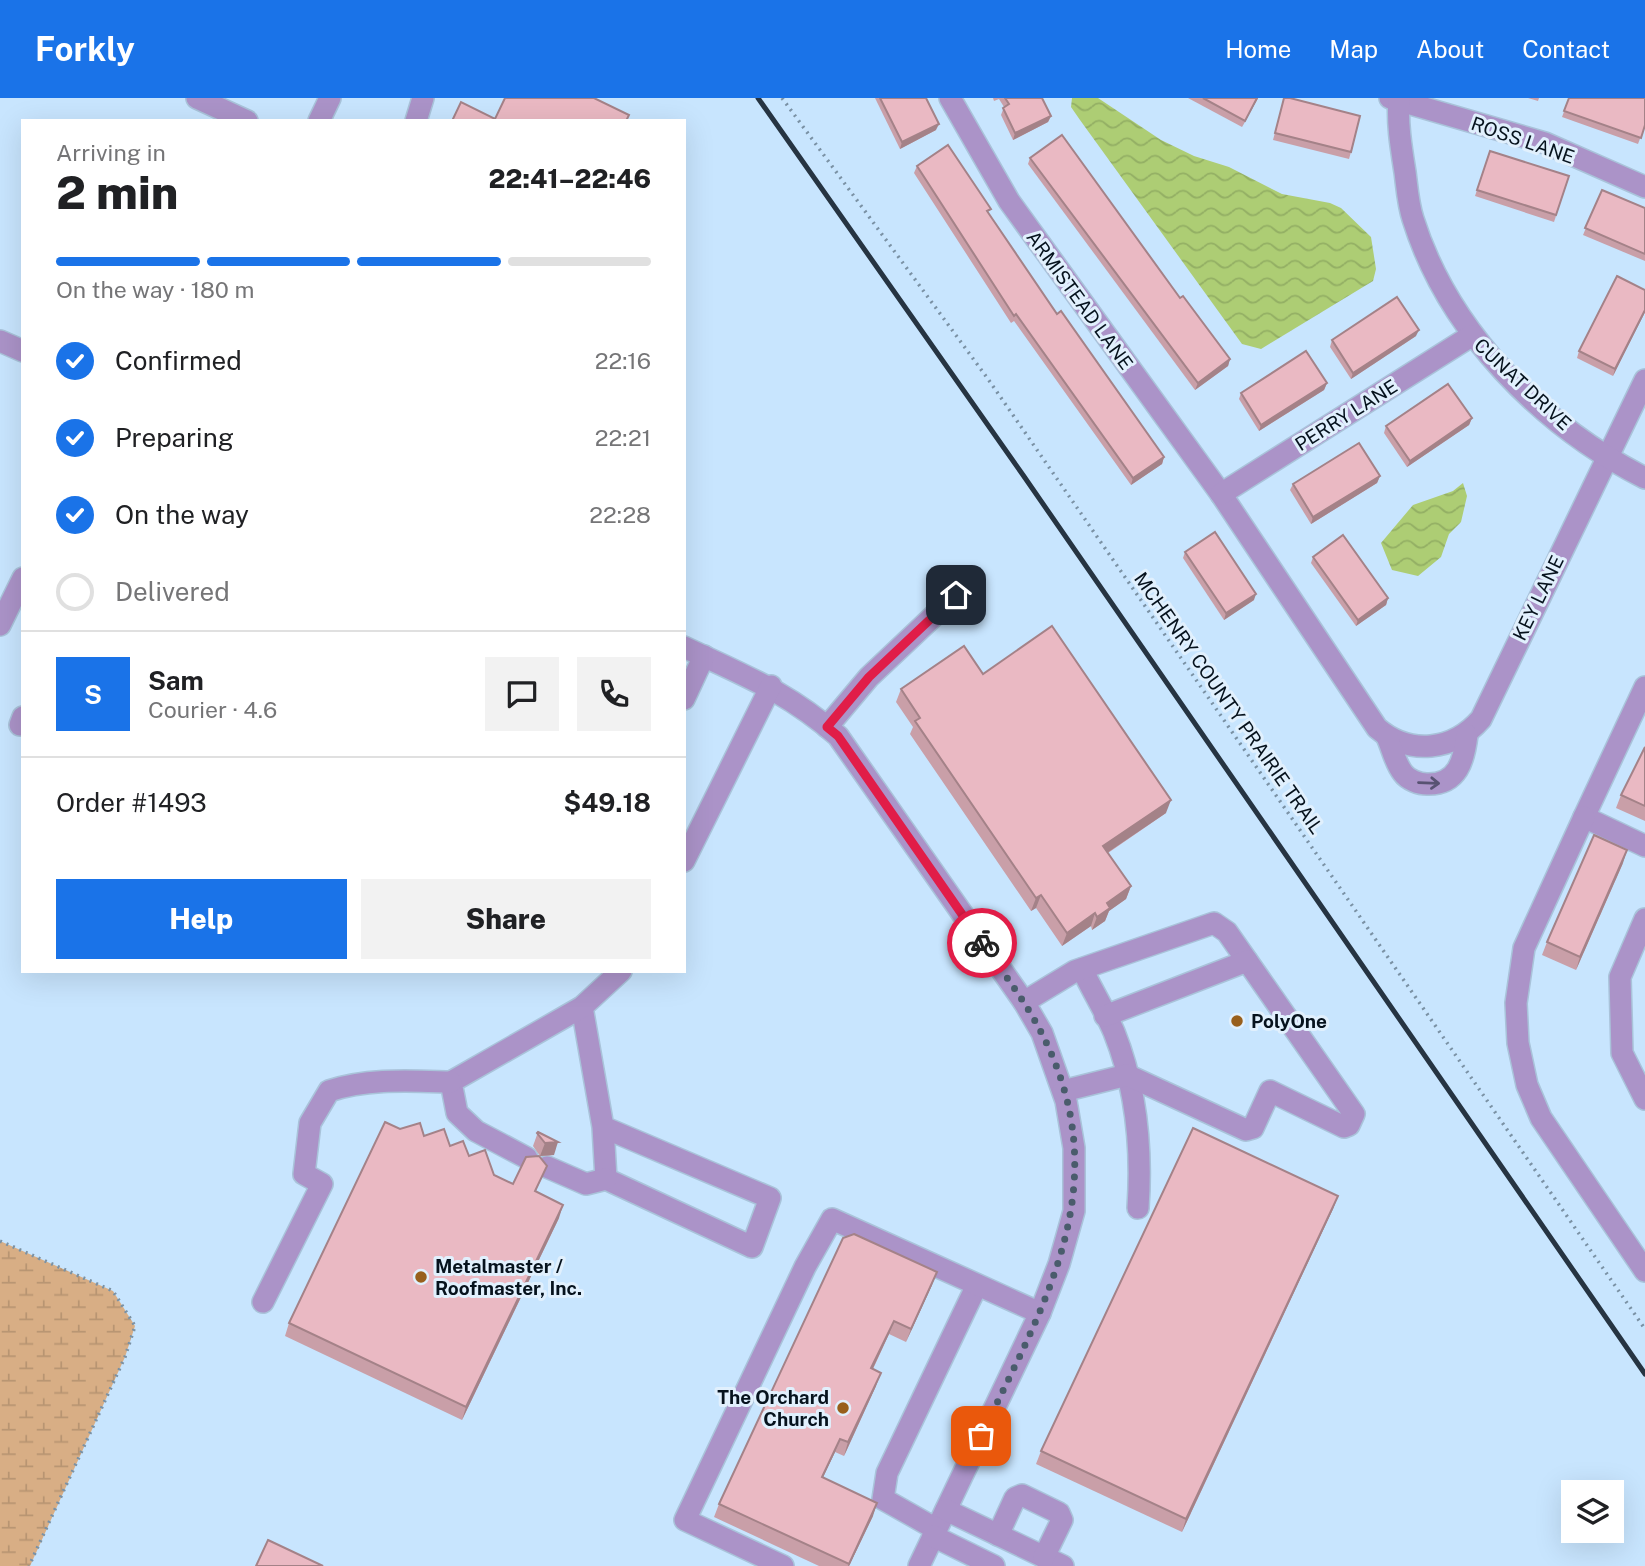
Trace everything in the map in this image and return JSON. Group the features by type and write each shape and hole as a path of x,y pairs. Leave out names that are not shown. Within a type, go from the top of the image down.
{"street":[{"path":"197,98 243,119"},
{"path":"320,119 330,98"},
{"path":"417,119 423,98"},
{"name":"ARMISTEAD LANE","path":"950,98 1009,201 1221,494"},
{"name":"ROSS LANE","path":"1396,99 1545,143 1645,187"},
{"name":"CUNAT DRIVE","path":"1396,99 1398,133 1413,218 1442,288 1471,336 1541,407 1606,458 1645,478"},
{"name":"PERRY LANE","path":"1221,494 1471,336"},
{"path":"0,341 21,350"},
{"name":"KEY LANE","path":"1221,494 1377,728 1387,737 1403,774 1421,784 1445,782 1461,766 1467,735 1481,719 1645,380"},
{"path":"827,727 869,677 973,579"},
{"path":"0,625 21,582"},
{"path":"686,648 771,686 803,706 838,736 1024,1002 1042,1033 1063,1091 1074,1148 1074,1211 1059,1264 1040,1313 919,1566"},
{"path":"686,695 704,656"},
{"path":"686,857 771,686"},
{"path":"1645,687 1524,948 1516,1003 1518,1043 1527,1085 1541,1118 1645,1271"},
{"path":"1387,737 1423,746 1445,745 1467,735"},
{"path":"1584,817 1645,846"},
{"path":"1645,919 1620,977 1622,1053 1645,1099"},
{"path":"1024,1002 1082,969 1214,923 1227,932 1354,1114 1349,1125 1344,1127 1270,1091 1253,1128 1246,1130 1127,1075 1063,1091"},
{"path":"1105,1016 1247,961"},
{"path":"1082,969 1105,1016 1127,1075 1140,1148 1138,1208"},
{"path":"263,1302 322,1184 304,1174 310,1123 330,1091 344,1086 403,1081 451,1082 582,1007 619,973"},
{"path":"582,1007 603,1127 606,1179"},
{"path":"451,1082 457,1113 476,1131 527,1158"},
{"path":"547,1167 586,1184 606,1179 752,1247 769,1198 603,1127"},
{"path":"783,1566 685,1520 805,1267 832,1219 1040,1313"},
{"path":"977,1285 887,1473 883,1499 938,1525 994,1566"},
{"path":"938,1525 998,1535 1054,1562 1062,1520 1059,1513 1022,1495 1015,1498 998,1535"}],"path":[{"name":"MCHENRY COUNTY PRAIRIE TRAIL","path":"782,98 988,379 1645,1329"},
{"path":"0,1241 113,1291 135,1326 125,1357 29,1566"}],"green space":[{"path":"0,1241 113,1291 135,1326 125,1357 30,1566 0,1566"}],"water":[{"path":"1072,98 1098,98 1161,140 1194,156 1229,167 1282,194 1330,203 1341,208 1371,237 1376,269 1373,281 1261,349 1242,344 1071,107"},
{"path":"1463,483 1467,496 1461,522 1449,534 1441,557 1418,576 1392,570 1381,543 1413,505 1453,491"}],"building":[{"path":"505,98 594,98 629,115 627,119 495,119"},
{"path":"880,98 926,98 939,124 902,142"},
{"path":"1005,98 1042,98 1051,116 1015,133 1003,108 1009,104"},
{"path":"1203,98 1257,98 1245,121"},
{"path":"1284,98 1360,116 1351,152 1275,133"},
{"path":"1569,98 1645,98 1645,125 1641,138 1564,111"},
{"path":"461,102 495,119 453,119"},
{"path":"1062,135 1180,298 1183,296 1230,359 1198,383 1030,158"},
{"path":"948,145 991,209 987,211 1057,314 1061,311 1164,457 1133,478 1016,314 1014,316 917,166"},
{"path":"1490,151 1569,176 1556,215 1477,190"},
{"path":"1602,190 1645,208 1645,254 1585,228"},
{"path":"1617,276 1645,290 1645,310 1615,369 1579,351"},
{"path":"1397,297 1419,330 1353,373 1332,340"},
{"path":"1306,351 1327,383 1261,425 1241,393"},
{"path":"1448,384 1472,418 1410,461 1386,426"},
{"path":"1359,443 1380,476 1313,517 1293,484"},
{"path":"1215,532 1256,594 1226,613 1185,552"},
{"path":"1343,535 1388,598 1358,620 1313,557"},
{"path":"1052,626 1171,800 1103,846 1131,886 1107,903 1110,908 1097,917 1095,913 1067,933 1041,895 1036,898 915,721 920,718 901,689 964,646 983,674"},
{"path":"1645,747 1645,806 1621,795"},
{"path":"1594,835 1627,850 1580,957 1547,942"},
{"path":"385,1122 400,1129 420,1123 424,1136 444,1129 450,1146 463,1141 469,1156 485,1150 494,1175 513,1184 526,1157 539,1156 547,1166 535,1191 563,1205 466,1407 289,1323"},
{"path":"1193,1128 1338,1196 1186,1519 1041,1451"},
{"path":"538,1132 558,1142 545,1143"},
{"path":"854,1234 937,1272 911,1329 894,1321 871,1368 881,1373 848,1442 840,1439 822,1477 877,1503 849,1564 719,1504 843,1238"},
{"path":"268,1540 323,1566 256,1566"}],"railway":[{"path":"758,98 1023,475 1645,1374"}],"way so far":[{"path":"981,1436 1040,1313 1059,1264 1074,1211 1074,1148 1066,1101 1055,1063 1024,1002 982,943"}],"place":[{"name":"PolyOne","path":"1237,1021"},
{"name":"Metalmaster / Roofmaster, Inc.","path":"421,1277"},
{"name":"The Orchard Church","path":"843,1408"}],"route":[{"path":"956,595 869,677 827,727 838,736 982,943"}]}
